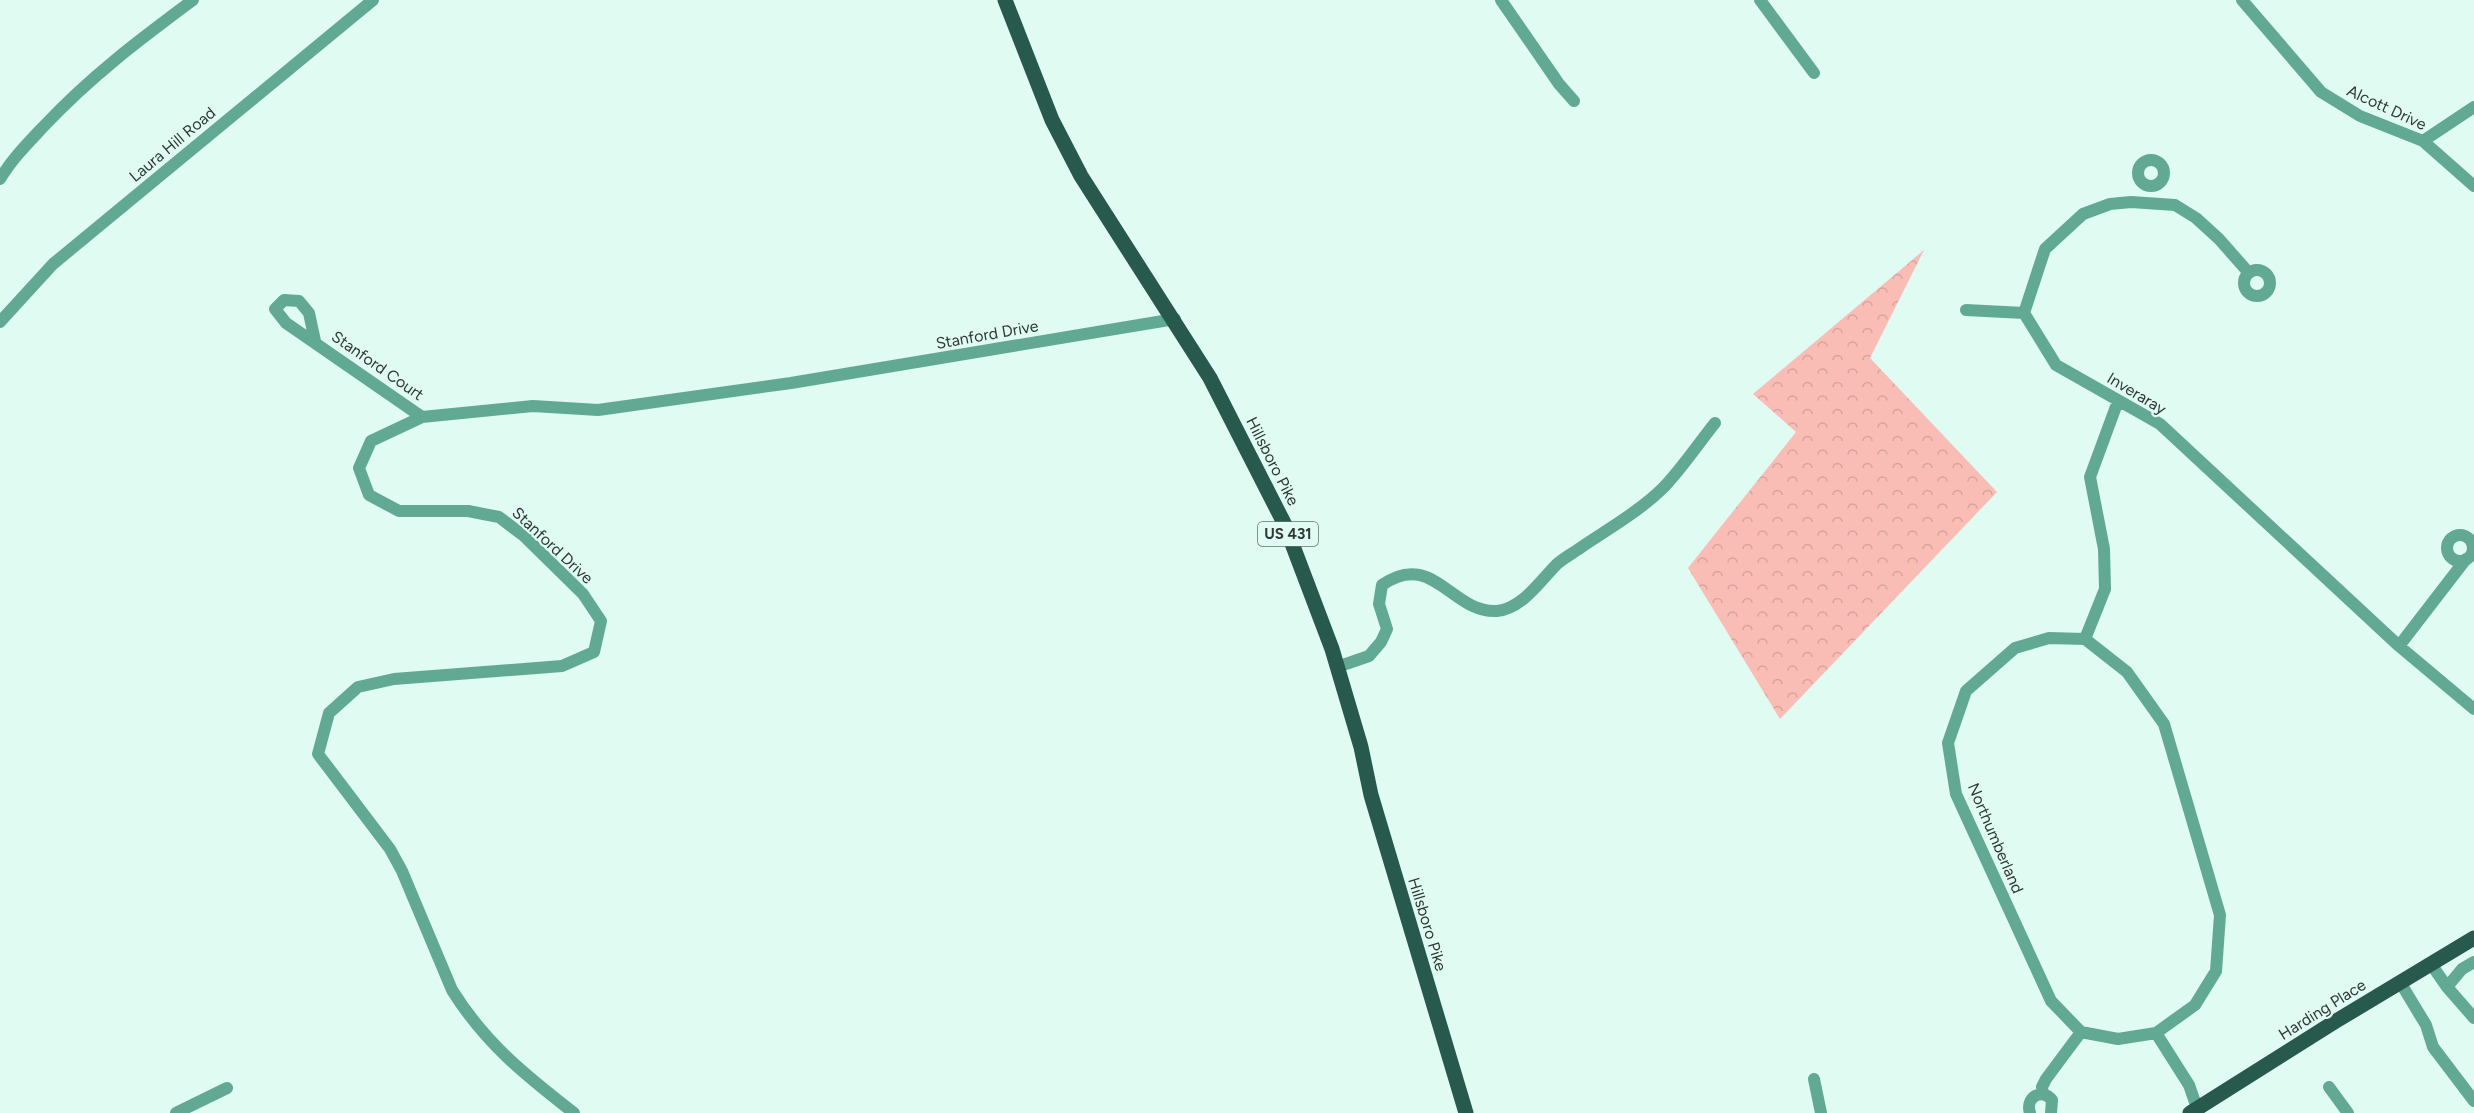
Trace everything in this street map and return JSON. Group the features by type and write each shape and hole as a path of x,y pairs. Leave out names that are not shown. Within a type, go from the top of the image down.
{"main road":[{"name":"Hillsboro Pike","path":"1005,0 1052,120 1080,176 1210,378 1285,525 1337,667 1361,747 1374,806 1466,1113"},
{"name":"Harding Place","path":"2197,1110 2474,938"}],"street":[{"path":"0,179 15,157 86,82 193,0"},
{"name":"Laura Hill Road","path":"0,322 53,264 373,0"},
{"path":"1501,0 1559,84 1574,101"},
{"path":"1760,0 1814,74"},
{"name":"Alcott Drive","path":"2242,0 2321,92 2360,116 2423,141 2474,186"},
{"path":"2423,141 2474,107"},
{"path":"2149,203 2150,186"},
{"path":"1966,310 2024,313 2045,249 2083,214 2110,204 2175,205 2196,218 2249,273"},
{"name":"Inveraray","path":"2024,313 2056,365 2160,424 2399,646 2474,709"},
{"name":"Stanford Drive","path":"574,1113 516,1069 498,1052 463,1008 452,990 402,871 390,849 318,754 329,713 358,687 394,679 562,666 594,652 601,621 583,594 524,536 499,517 468,511 399,511 369,495 359,468 371,441 422,417 532,406 598,410 791,383 1174,319"},
{"name":"Stanford Court","path":"315,342 422,417"},
{"path":"2051,1113 2052,1100 2043,1094 2042,1087 2081,1032 2118,1039 2156,1033 2195,1005 2217,971 2220,915 2164,724 2127,672 2085,639 2105,589 2104,549 2090,477 2118,401"},
{"path":"1337,667 1369,656 1381,642 1387,629 1379,604 1382,585 1395,576 1410,572 1429,579 1480,608 1497,610 1514,606 1559,562 1639,508 1664,487 1715,423"},
{"path":"2399,646 2466,559"},
{"name":"Northumberland","path":"2081,1032 2050,1002 1956,794 1948,743 1966,691 2015,648 2049,638 2085,639"},
{"path":"2447,987 2463,969 2474,962"},
{"path":"2431,964 2447,987 2474,1018"},
{"path":"2400,982 2426,1025 2433,1047 2474,1101"},
{"path":"2156,1033 2189,1085 2197,1110"},
{"path":"1814,1079 1821,1113"},
{"path":"2329,1087 2348,1113"},
{"path":"176,1113 227,1088"},
{"path":"2030,1113 2028,1105 2031,1098 2043,1094"}],"green space":[{"path":"1924,250 1870,358 1997,492 1780,719 1688,568 1796,432 1753,394"}]}
